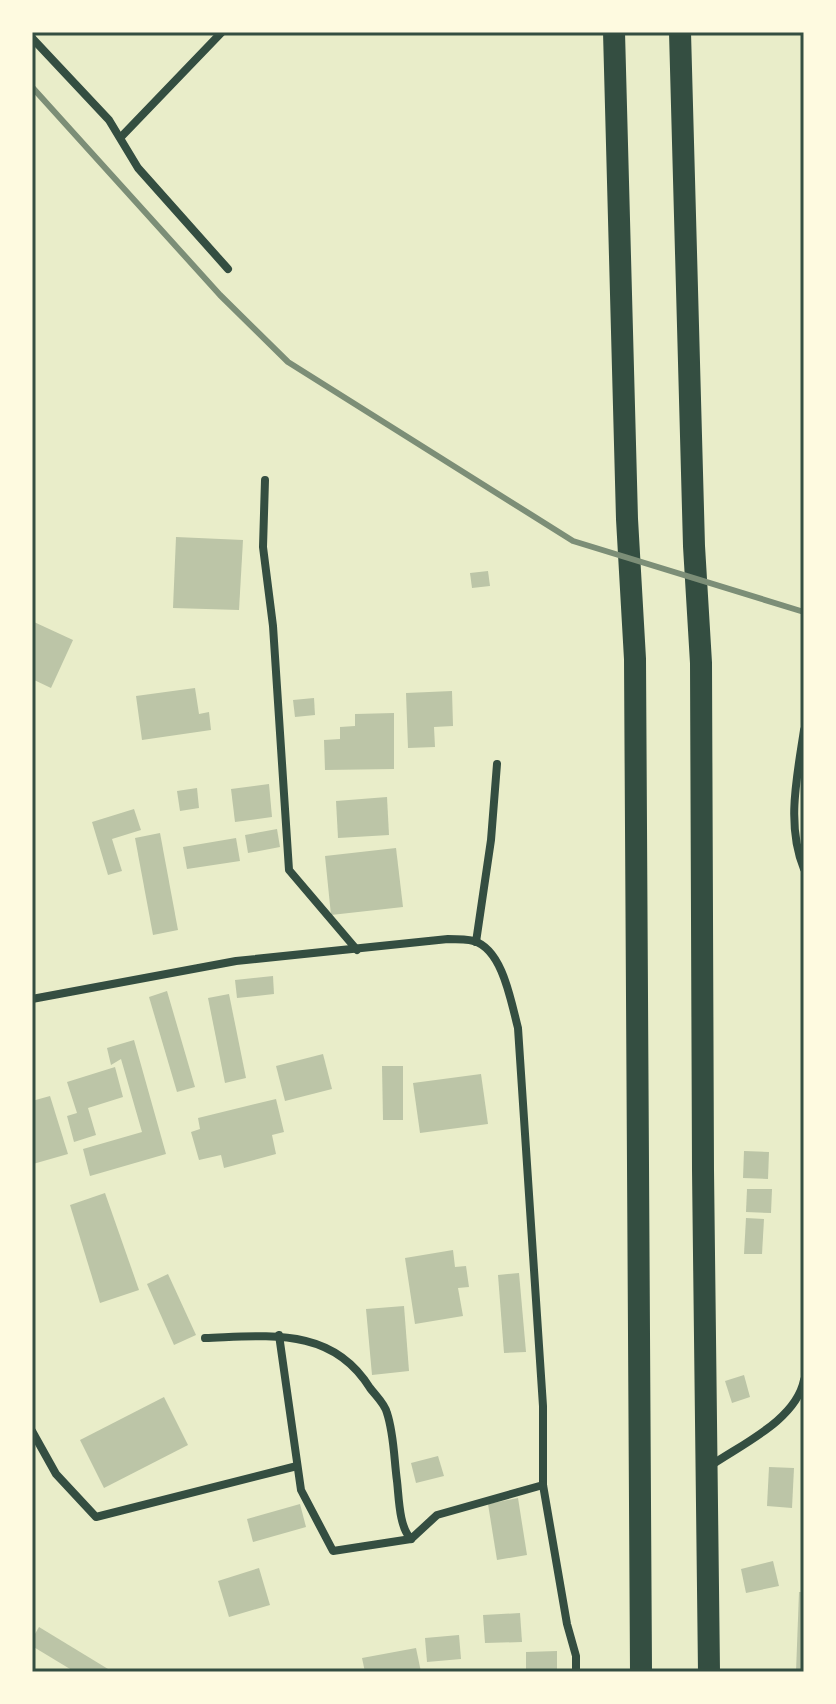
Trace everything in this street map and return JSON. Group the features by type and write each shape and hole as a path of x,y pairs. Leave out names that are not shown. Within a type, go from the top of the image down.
{"highway":[{"path":"614,32 627,519 635,649 641,1672"},
{"path":"680,32 694,546 701,663 709,1672"}],"street":[{"path":"121,137 222,32"},
{"path":"32,38 109,120 138,168 228,269"},
{"path":"265,480 263,547 273,626 289,870 357,950"},
{"path":"804,730 794,800 796,849 804,869"},
{"path":"476,942 491,840 497,764"},
{"path":"32,998 236,961 448,939 476,942 490,953 504,974 518,1028 543,1406 543,1485 567,1624 576,1656 576,1672"},
{"path":"279,1335 301,1490 333,1551 411,1539 437,1515 543,1485"},
{"path":"205,1338 279,1335 320,1345 356,1367 388,1416 406,1534 411,1539"},
{"path":"707,1468 788,1413 798,1399 804,1380"},
{"path":"32,1431 56,1474 96,1517 297,1466"}],"building":[{"path":"176,537 243,540 239,610 173,608"},
{"path":"488,571 490,586 472,588 470,573"},
{"path":"34,622 73,640 51,688 32,679"},
{"path":"195,688 199,714 209,712 211,730 142,740 136,696"},
{"path":"452,691 453,726 434,727 435,747 408,748 406,693"},
{"path":"314,698 315,715 295,717 293,700"},
{"path":"394,713 394,769 325,770 324,740 340,739 340,727 355,726 355,714"},
{"path":"269,784 272,817 235,822 231,789"},
{"path":"197,788 199,808 180,811 177,791"},
{"path":"387,797 389,835 338,838 336,801"},
{"path":"134,809 141,830 112,839 122,871 108,875 92,822"},
{"path":"277,829 280,847 248,853 245,835"},
{"path":"160,833 178,930 153,935 135,838"},
{"path":"236,838 240,861 187,869 183,847"},
{"path":"396,848 403,907 331,915 325,856"},
{"path":"273,976 274,994 237,998 235,980"},
{"path":"167,991 195,1087 177,1092 149,997"},
{"path":"229,994 246,1078 225,1083 208,998"},
{"path":"134,1040 166,1154 90,1176 83,1149 142,1132 121,1059 111,1065 107,1048"},
{"path":"323,1054 332,1089 285,1101 276,1066"},
{"path":"382,1066 403,1066 403,1120 383,1120"},
{"path":"115,1067 123,1097 88,1108 96,1135 74,1142 67,1116 77,1113 67,1082"},
{"path":"481,1074 488,1124 420,1133 413,1083"},
{"path":"50,1096 68,1154 33,1164 32,1101"},
{"path":"276,1099 284,1132 272,1135 276,1154 224,1168 221,1155 199,1160 191,1132 200,1129 198,1118"},
{"path":"744,1151 769,1152 768,1179 743,1178"},
{"path":"747,1189 772,1189 771,1213 746,1212"},
{"path":"105,1193 139,1290 100,1303 70,1205"},
{"path":"746,1218 764,1219 762,1254 744,1254"},
{"path":"453,1250 455,1267 466,1266 469,1287 458,1288 463,1316 415,1324 405,1258"},
{"path":"519,1273 526,1352 504,1353 498,1275"},
{"path":"168,1274 196,1335 174,1345 147,1284"},
{"path":"404,1306 409,1371 372,1375 366,1309"},
{"path":"744,1375 750,1397 732,1403 725,1381"},
{"path":"164,1397 188,1445 104,1488 80,1440"},
{"path":"438,1456 444,1476 416,1483 411,1463"},
{"path":"769,1467 794,1468 792,1508 767,1506"},
{"path":"518,1498 527,1555 497,1560 488,1504"},
{"path":"300,1504 306,1527 253,1542 247,1519"},
{"path":"773,1561 779,1586 746,1593 741,1569"},
{"path":"259,1568 270,1605 229,1617 218,1581"},
{"path":"799,1592 804,1592 804,1672 796,1672"},
{"path":"520,1613 522,1642 485,1643 483,1615"},
{"path":"39,1627 113,1672 75,1672 32,1646 32,1639"},
{"path":"459,1635 461,1659 427,1662 425,1638"},
{"path":"416,1648 421,1672 365,1672 362,1658"},
{"path":"557,1651 557,1672 526,1672 526,1652"}],"railway":[{"path":"32,87 220,295 288,362 573,541 804,612"}]}
